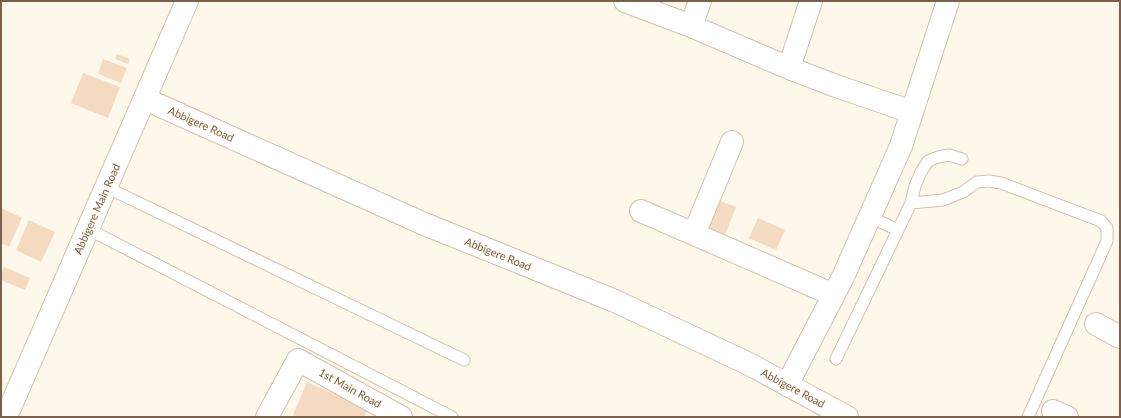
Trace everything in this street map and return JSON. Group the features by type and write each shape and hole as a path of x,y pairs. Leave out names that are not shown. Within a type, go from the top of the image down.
{"street":[{"name":"Abbigere Main Road","path":"6,417 187,1"},
{"path":"625,1 692,26 789,68 912,112"},
{"path":"692,26 700,1"},
{"path":"789,68 811,1"},
{"path":"787,385 834,295 870,217 900,146 948,1"},
{"name":"Abbigere Road","path":"145,99 422,223 615,301 749,364 847,417"},
{"path":"694,234 732,142"},
{"path":"641,211 834,295"},
{"path":"1096,324 1120,337"},
{"name":"1st Main Road","path":"267,417 298,360 402,417"}],"lane":[{"path":"836,359 911,203 915,186 921,172 928,162 938,157 949,155 962,159"},
{"path":"911,203 943,200 963,192 977,182 989,181 1001,183 1101,221 1107,228 1107,241 1028,417"},
{"path":"106,187 464,360"},
{"path":"870,217 898,230"},
{"path":"88,229 452,417"}],"building":[{"path":"117,54 130,59 128,64 115,59"},
{"path":"103,59 127,68 121,83 98,74"},
{"path":"83,73 120,87 108,118 71,103"},
{"path":"715,199 736,207 724,237 704,229"},
{"path":"1,208 22,218 9,247 1,243"},
{"path":"758,218 785,230 776,250 749,238"},
{"path":"29,220 55,232 41,262 16,250"},
{"path":"4,267 30,278 25,290 1,280"},
{"path":"307,382 368,409 364,417 297,417 293,415"}]}
